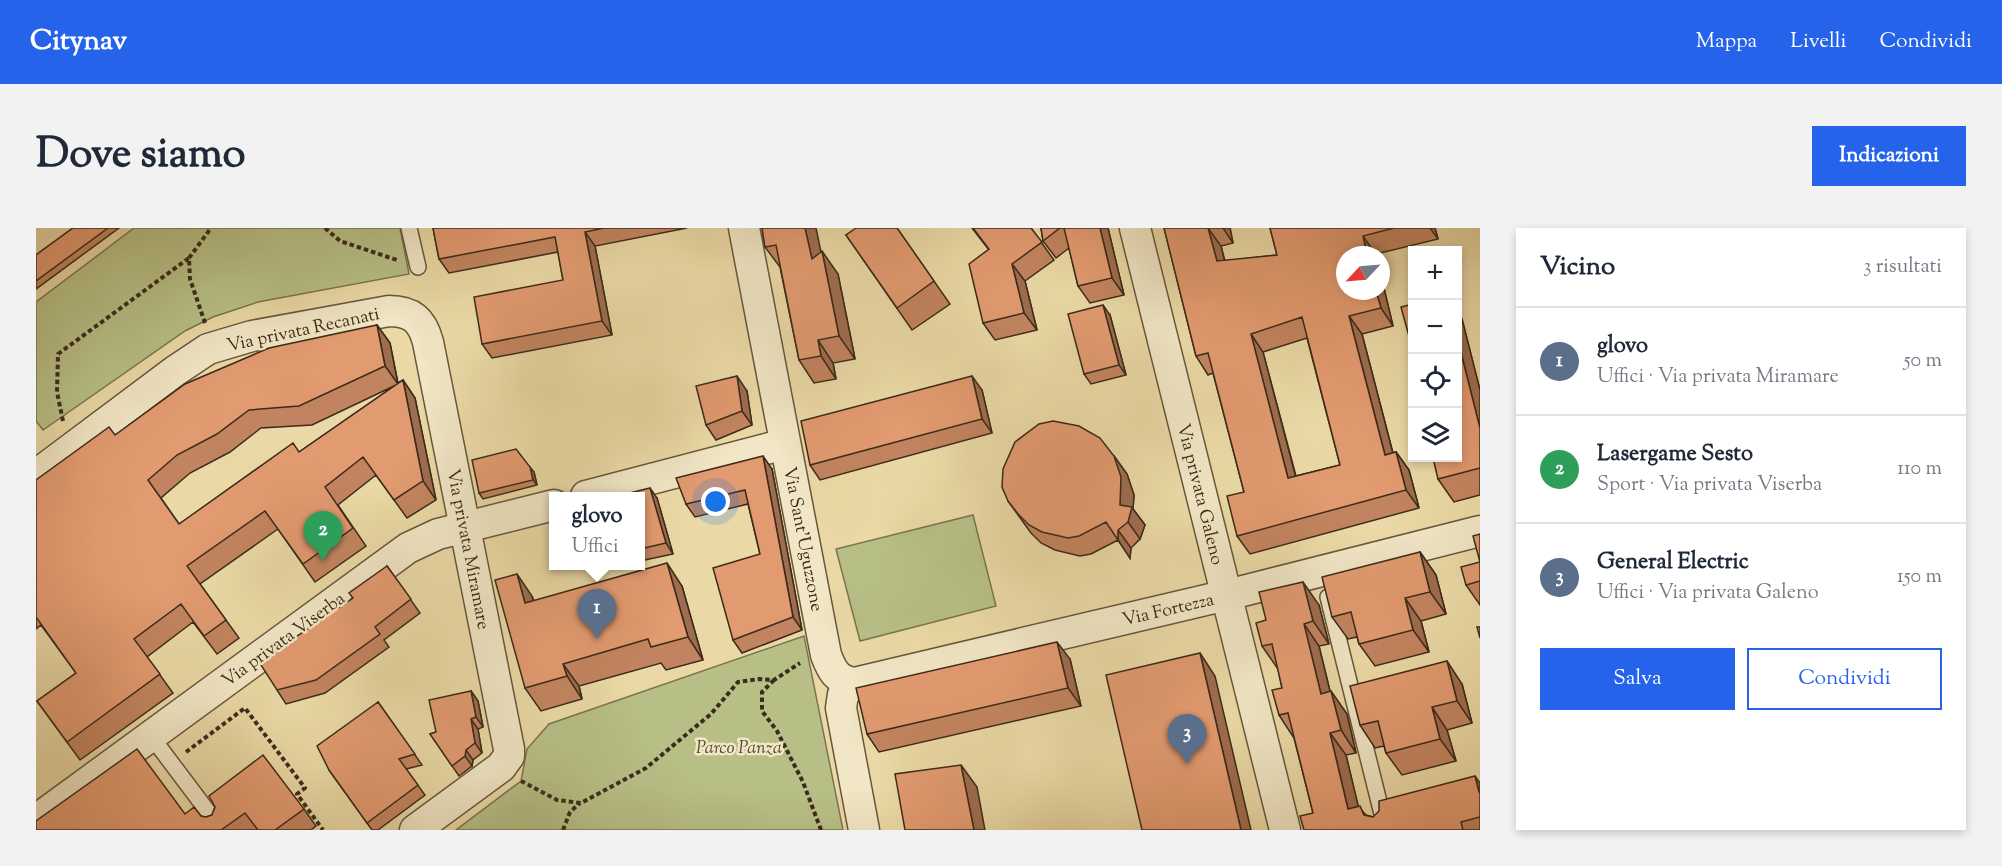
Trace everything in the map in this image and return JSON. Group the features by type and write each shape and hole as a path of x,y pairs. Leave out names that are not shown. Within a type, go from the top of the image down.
{"street":[{"name":"Via Sant'Uguzzone","path":"744,228 826,655 834,674 845,681 854,683"},
{"name":"Via privata Galeno","path":"1135,228 1285,830"},
{"name":"Via privata Recanati","path":"36,475 208,349 252,336 390,311 404,311 417,318 424,329"},
{"name":"Via privata Miramare","path":"424,329 509,748 509,756 501,767"},
{"path":"601,492 785,444"},
{"name":"Via privata Viserba","path":"36,820 158,744 408,548 438,534 549,506"},
{"name":"Via Fortezza","path":"854,683 1227,595 1480,531"},
{"path":"854,683 843,694 841,708 864,830"},
{"path":"415,830 501,767"}],"lane":[{"path":"409,228 418,267"},
{"path":"1321,572 1386,830"},
{"path":"158,744 218,825"}],"path":[{"path":"63,422 57,392 58,354 189,258 211,228"},
{"path":"325,228 340,241 399,261"},
{"path":"189,258 190,279 205,323"},
{"path":"807,658 774,680 762,692 762,711 777,731 803,782 821,830"},
{"path":"563,830 570,812 581,803 646,768 711,714 738,682 759,679 774,680"},
{"path":"158,744 180,748 184,753 245,708 305,788 297,794 323,830"},
{"path":"501,767 557,800 581,803"}],"green space":[{"path":"134,228 400,228 409,274 258,302 213,317 185,331 43,430 36,421 36,302"},
{"path":"973,515 996,606 860,641 836,549"},
{"name":"Parco Panza","path":"804,636 843,830 456,830 521,781 527,749 549,724"}],"building":[{"path":"73,228 108,228 36,281 36,255"},
{"path":"433,228 604,228 585,232 602,321 482,344 474,297 563,280 555,237 439,259"},
{"path":"762,228 805,228 812,259 822,251 839,336 818,340 821,356 799,360 776,245 765,247"},
{"path":"856,228 897,228 934,281 897,308 846,235"},
{"path":"973,228 1031,228 1042,242 1012,264 1024,313 983,323 969,264 989,249"},
{"path":"1041,228 1060,228 1043,241"},
{"path":"1064,228 1100,228 1112,278 1078,286"},
{"path":"1164,228 1208,228 1217,261 1277,255 1270,228 1394,228 1363,236 1365,246 1336,246 1336,300 1379,300 1381,308 1349,316 1385,455 1396,452 1406,490 1237,536 1227,496 1244,492 1208,353 1196,356","holes":["1302,317 1340,465 1288,478 1251,334"]},
{"path":"1103,305 1119,365 1084,374 1068,314"},
{"path":"1408,305 1408,333 1401,307"},
{"path":"377,325 385,366 299,406 249,410 217,434 177,455 148,480 179,524 293,443 299,452 403,380 423,481 394,500 363,457 325,487 353,528 303,564 265,511 187,566 226,620 204,636 181,604 134,639 160,674 67,742 37,701 76,673 36,617 36,480 109,427 115,435 185,384 269,348"},
{"path":"1462,357 1480,428 1480,468 1438,479 1434,462 1462,462"},
{"path":"737,376 742,411 706,425 696,386"},
{"path":"972,376 982,419 810,465 801,421"},
{"path":"1053,421 1079,426 1100,438 1114,456 1121,477 1120,505 1132,507 1128,522 1118,530 1118,540 1106,522 1079,536 1068,538 1042,532 1029,525 1008,501 1002,487 1003,469 1015,442 1039,424"},
{"path":"516,449 530,467 533,480 479,493 472,460"},
{"path":"763,456 793,617 733,640 713,568 760,554 745,490 686,504 676,478"},
{"path":"650,488 666,543 645,548 645,492 634,492"},
{"path":"1480,534 1480,562 1473,536"},
{"path":"1420,552 1430,592 1405,598 1413,630 1359,644 1351,612 1332,617 1322,577"},
{"path":"1480,562 1480,581 1466,585 1461,567"},
{"path":"667,563 688,637 651,647 648,639 563,664 567,676 525,688 495,580 517,574 525,603"},
{"path":"387,566 411,599 375,627 380,634 316,680 277,690 259,662 353,598 349,593"},
{"path":"1303,582 1313,621 1304,624 1321,694 1331,691 1341,730 1330,733 1348,809 1360,806 1364,815 1373,817 1379,811 1379,801 1475,776 1480,792 1480,817 1461,822 1463,830 1304,830 1300,816 1313,813 1288,713 1279,715 1272,690 1282,688 1272,644 1262,646 1256,623 1266,620 1259,592"},
{"path":"1057,642 1068,688 867,734 856,688"},
{"path":"1200,653 1241,830 1142,830 1106,675"},
{"path":"1447,661 1457,701 1432,707 1440,739 1386,753 1378,721 1360,725 1350,686"},
{"path":"471,691 476,717 471,719 475,743 466,750 465,756 452,766 430,734 436,732 429,700"},
{"path":"378,702 415,754 399,759 418,785 367,823 329,770 317,746"},
{"path":"137,749 185,814 194,807 201,816 212,815 215,807 209,796 263,755 304,809 275,830 258,830 245,813 221,830 36,830 36,821"},
{"path":"961,765 974,830 905,830 895,774"}],"place":[{"name":"Lasergame Sesto","path":"323,561"},
{"name":"glovo","path":"597,639"},
{"name":"General Electric","path":"1187,764"}]}
